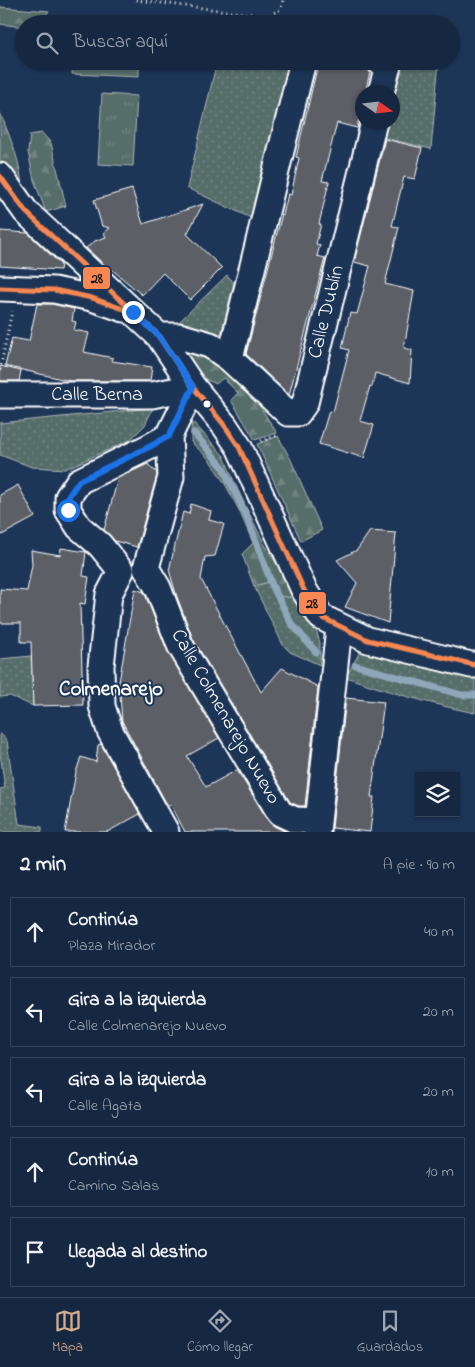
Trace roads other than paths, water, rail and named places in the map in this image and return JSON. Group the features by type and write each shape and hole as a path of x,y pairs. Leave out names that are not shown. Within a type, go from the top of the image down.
{"street":[{"path":"230,359 301,70"},
{"path":"383,85 387,70"},
{"name":"Calle Dublín","path":"159,336 179,336 210,345 230,359 288,413 298,413 305,402 372,130"},
{"path":"0,176 26,212 159,336 193,387 225,426 239,447 304,590 321,618 368,640 475,665"},
{"path":"54,290 68,281 74,270 71,253"},
{"path":"8,288 54,290 92,298 133,312"},
{"path":"121,572 146,568 171,477 169,436 193,387"},
{"name":"Calle Berna","path":"0,395 152,395 193,387"},
{"path":"121,572 100,545 79,528 68,510 68,497 79,481 169,436"},
{"name":"Calle Colmenarejo Nuevo","path":"146,568 158,588 180,645 280,813 318,827"},
{"path":"121,572 109,594 101,666 102,706 110,731 166,832"},
{"path":"318,827 339,627"}],"waterway":[{"path":"194,433 222,466 247,517 272,585 291,623 316,652"},
{"path":"355,665 462,695 475,695"}],"district":[{"name":"Colmenarejo","path":"111,690"}]}
